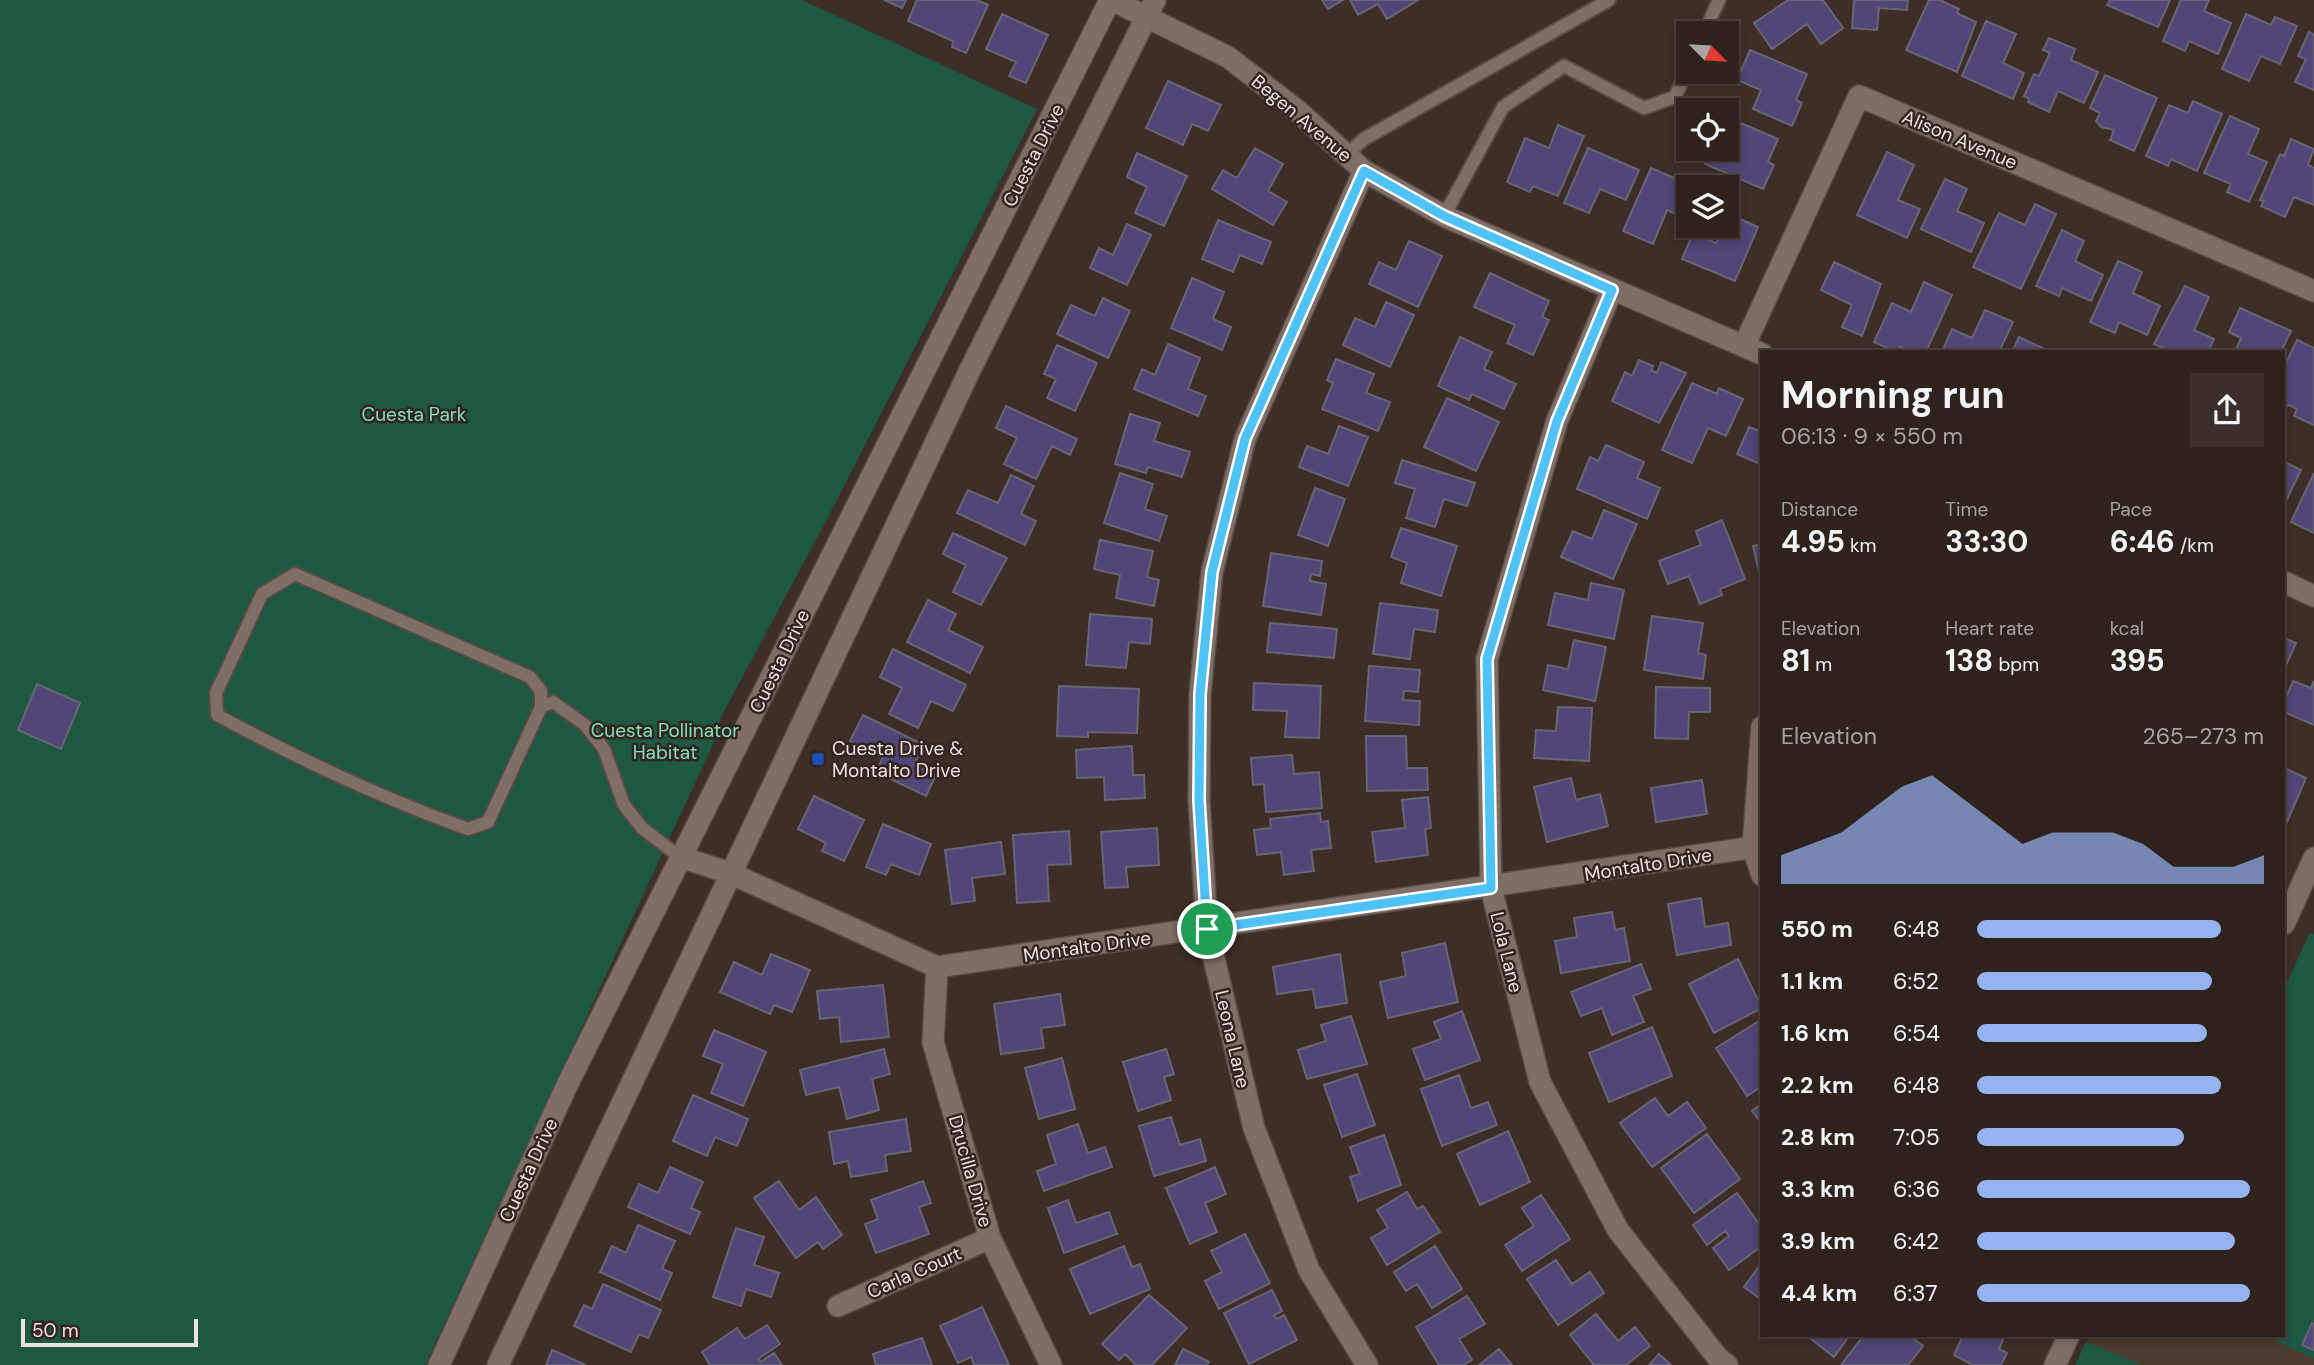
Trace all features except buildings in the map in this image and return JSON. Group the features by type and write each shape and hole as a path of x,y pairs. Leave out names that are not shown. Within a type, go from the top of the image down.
{"street":[{"name":"Begen Avenue","path":"1111,0 1151,8 1228,57 1298,111 1364,171 1444,216 1753,350"},
{"name":"Cuesta Drive","path":"439,1365 567,1085 1111,0"},
{"path":"498,1365 969,372 1151,8"},
{"name":"Alison Avenue","path":"1753,350 1859,96 2314,291"},
{"name":"Leona Lane","path":"1364,171 1245,439 1212,572 1200,694 1199,800 1207,929 1254,1128 1309,1270 1367,1365"},
{"name":"Lola Lane","path":"1612,290 1557,421 1487,659 1491,888 1540,1082 1618,1230 1717,1358 1727,1365"},
{"path":"2285,582 2314,596"},
{"path":"1758,847 1760,787"},
{"name":"Montalto Drive","path":"937,967 1758,847"},
{"path":"680,857 730,873 937,967"},
{"path":"2285,922 2298,900 2314,858"},
{"name":"Drucilla Drive","path":"937,967 933,1042 990,1238 1051,1365"},
{"name":"Carla Court","path":"838,1306 990,1238"},
{"path":"2055,1365 2068,1337"}],"lane":[{"path":"1346,155 1364,139 1609,0"},
{"path":"1709,21 1718,0"},
{"path":"1444,216 1503,107 1564,66 1644,108 1675,97 1681,84"},
{"path":"541,707 541,691 530,677 295,574 262,594 216,693 215,703 217,715 281,750 396,803 468,830 488,822 541,707 552,702 585,725 604,749 624,806 642,828 680,857"}],"shaded area":[{"path":"2089,1337 2268,1337 2314,1359 2314,1365 2075,1365"}],"green space":[{"name":"Cuesta Park","path":"0,0 802,0 1037,109 826,521 721,717 715,740 425,1365 0,1365"},
{"path":"2310,932 2314,934 2314,1359 2268,1337 2285,1337 2285,987"},
{"path":"2086,1342 2142,1365 2075,1365"}],"place":[{"name":"Cuesta Drive & Montalto Drive","path":"818,759"}],"route":[{"path":"1364,171 1444,216 1612,290 1557,421 1487,659 1491,888 1207,929 1199,800 1200,694 1212,572 1245,439 1364,171"}],"park label":[{"name":"Cuesta Pollinator Habitat","path":"665,741"}]}
